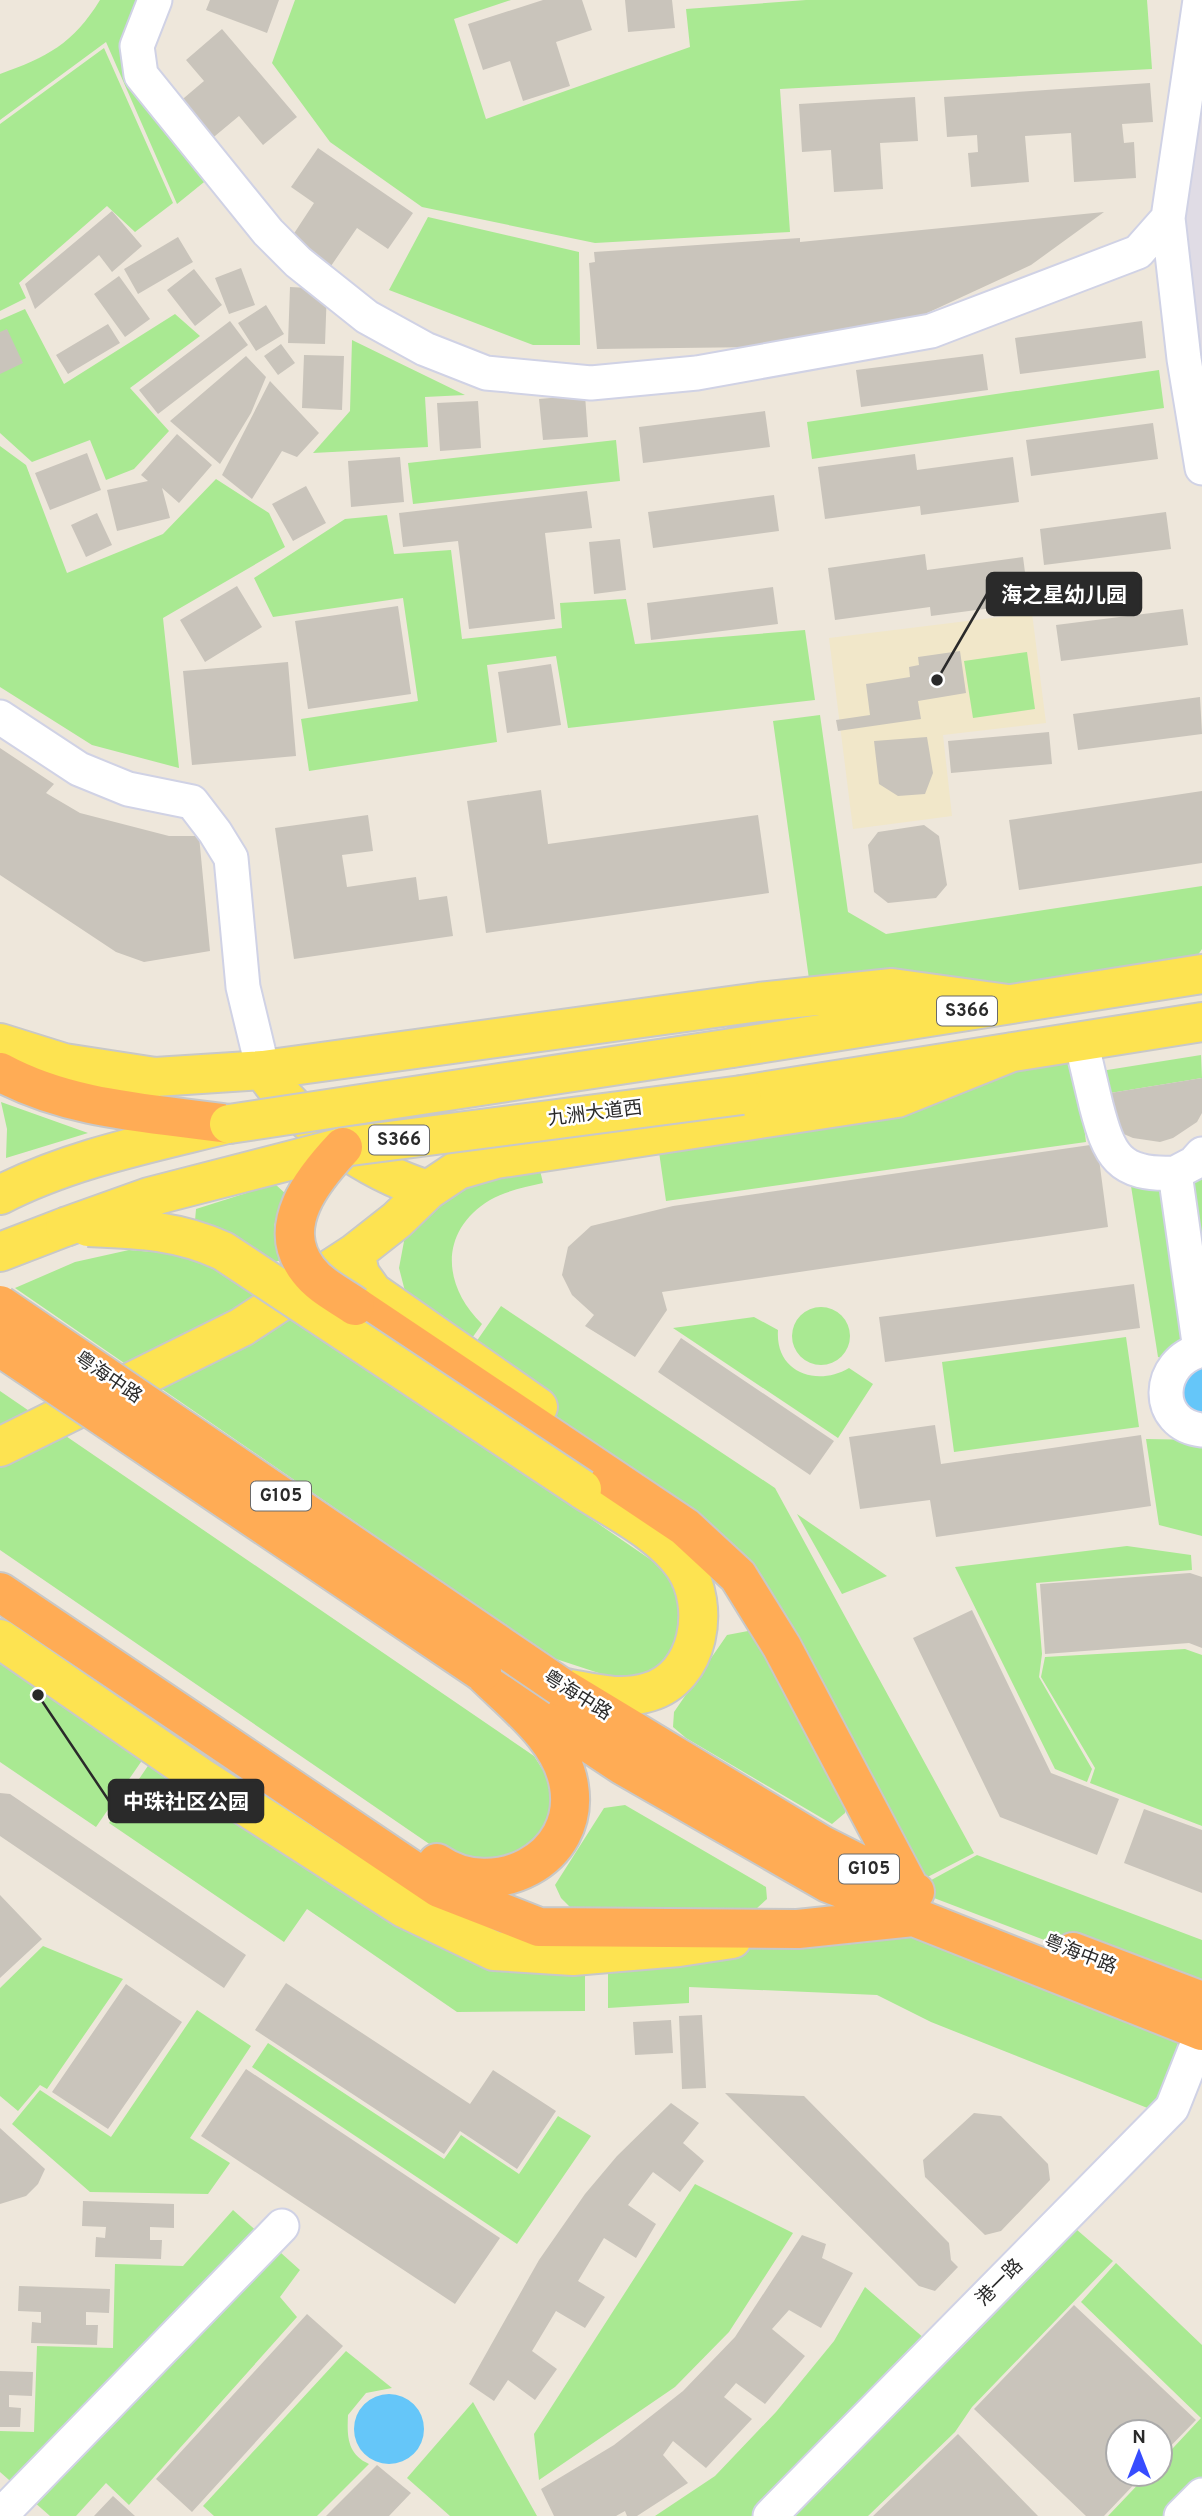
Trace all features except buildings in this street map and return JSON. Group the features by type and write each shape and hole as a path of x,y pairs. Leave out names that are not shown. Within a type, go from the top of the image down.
{"highway":[{"path":"1,1052 28,1087 78,1102 229,1124"},
{"path":"0,1592 439,1888 540,1927 798,1928 912,1904 782,1647 738,1576 685,1527 321,1283 307,1269 301,1256 296,1229 297,1214 310,1186 343,1147"},
{"name":"粤海中路","path":"0,1306 561,1687 822,1845 912,1904 1202,2031"},
{"name":"粤海中路","path":"0,1347 622,1765 828,1883 912,1904 1202,2000"},
{"path":"0,1565 454,1874 500,1879 532,1867 557,1844 569,1812 569,1786 561,1762 545,1736 482,1672"}],"main road":[{"name":"S366","path":"229,1124 1202,974"},
{"path":"1,1052 155,1077 263,1070 746,1004 892,988 1008,1004"},
{"name":"九洲大道西","path":"0,1252 149,1197 343,1147 742,1095 1202,1022"},
{"path":"0,1447 242,1327 355,1253 397,1220 428,1190 458,1170 496,1159 897,1098 1012,1052"},
{"path":"263,1070 274,1087 307,1118 368,1165 399,1181 428,1190"},
{"path":"0,1195 118,1151 229,1124"},
{"path":"397,1220 388,1249 386,1276 397,1308"},
{"path":"65,1227 169,1231 223,1251 665,1544 684,1566 695,1589 699,1610 697,1636 690,1658 676,1677 651,1692 618,1698 561,1687"},
{"path":"355,1253 355,1264 366,1284 679,1505 709,1532 738,1576"},
{"path":"0,1639 200,1777 404,1908 494,1951 573,1956 679,1947 798,1928"}],"street":[{"path":"155,0 137,46 141,75 268,232 298,262 367,317 425,349 486,373 591,383 697,373 931,331 1138,252 1168,218"},
{"path":"1200,0 1168,218 1193,358 1202,468"},
{"path":"0,717 79,769 128,789 192,802 215,832 231,858 243,987 263,1070"},
{"path":"1081,1041 1105,1140 1111,1152 1131,1167 1152,1175 1175,1174 1194,1163 1202,1154"},
{"path":"1175,1174 1201,1350 1176,1363 1168,1374 1165,1388 1173,1414 1182,1423 1202,1430"},
{"name":"港一路","path":"770,2516 1172,2108 1202,2031"},
{"path":"0,2516 282,2226"},
{"path":"1181,2516 1202,2495"}],"shaded area":[{"path":"1202,0 1202,356 1184,359 1168,218"},
{"path":"1032,613 1046,723 943,735 952,816 853,829 829,638"}],"green space":[{"path":"100,0 151,0 132,44 214,174 177,204 106,42 0,120 0,74 58,47 80,28"},
{"path":"295,0 511,0 454,19 486,119 690,47 686,9 806,0 1147,0 1152,69 780,89 790,232 595,243 422,207 330,142 272,63"},
{"path":"104,48 173,203 135,232 107,206 19,283 26,298 0,311 0,124"},
{"path":"428,217 579,252 580,345 533,345 389,290"},
{"path":"25,309 64,384 175,314 200,336 130,388 169,431 134,469 106,480 90,440 32,462 0,433 0,320"},
{"path":"352,340 465,395 425,397 428,447 313,453 350,411"},
{"path":"1159,370 1164,408 812,459 807,422"},
{"path":"616,440 620,481 413,504 408,463"},
{"path":"0,446 26,465 67,573 163,534 216,479 269,513 285,547 163,618 179,768 92,745 0,687"},
{"path":"387,515 394,554 451,550 462,639 562,628 560,603 626,599 635,644 805,630 815,700 568,728 556,656 487,665 497,742 309,771 301,719 418,701 403,598 273,617 254,578 345,519"},
{"path":"1027,652 1035,709 973,718 964,661"},
{"path":"820,715 848,912 886,934 1202,886 1202,949 1191,965 1008,992 917,971 810,986 773,721"},
{"path":"1074,1049 1086,1142 666,1201 658,1145"},
{"path":"1201,1055 1202,1078 1104,1094 1101,1071"},
{"path":"1,1102 88,1133 6,1158 7,1129"},
{"path":"539,1166 543,1183 490,1200 473,1213 462,1227 455,1243 452,1259 459,1293 482,1324 470,1341 407,1299 399,1268 405,1236 458,1185"},
{"path":"1202,1175 1202,1347 1172,1361 1158,1357 1131,1186"},
{"path":"275,1184 287,1195 274,1225 279,1261 272,1262 195,1221 196,1209"},
{"path":"129,1250 178,1254 237,1276 657,1564 688,1596 682,1634 653,1674 617,1679 553,1658 15,1288 75,1262"},
{"path":"501,1306 775,1488 974,1853 916,1883 738,1576 467,1355"},
{"path":"821,1307 832,1309 845,1320 850,1336 848,1347 837,1360 821,1365 810,1363 797,1352 792,1336 794,1325 805,1312"},
{"path":"754,1317 778,1330 783,1357 800,1372 824,1376 849,1368 873,1384 838,1438 673,1328"},
{"path":"1126,1337 1139,1427 954,1452 942,1362"},
{"path":"0,1391 534,1756 555,1789 543,1835 506,1866 460,1865 0,1550"},
{"path":"1146,1439 1202,1440 1202,1536 1159,1525"},
{"path":"797,1514 887,1576 842,1594"},
{"path":"1127,1546 1191,1555 1192,1570 1036,1583 1042,1654 1039,1677 1092,1769 1087,1782 1055,1769 955,1567"},
{"path":"748,1631 766,1641 847,1801 845,1813 832,1824 686,1738 673,1727 674,1712 727,1635"},
{"path":"0,1643 152,1746 96,1827 0,1762"},
{"path":"1185,1649 1202,1655 1202,1826 1090,1783 1095,1768 1041,1677 1045,1657"},
{"path":"154,1757 585,1966 585,2011 457,2012 307,1909 284,1942 109,1823"},
{"path":"625,1805 766,1887 767,1899 756,1909 575,1912 561,1898 555,1885 604,1808"},
{"path":"977,1855 1202,1940 1202,2000 913,1890"},
{"path":"912,1923 1191,2034 1155,2111 931,2022 877,1995 689,1987 689,2003 608,2008 608,1961"},
{"path":"43,1946 123,1979 47,2089 40,2085 18,2111 0,2096 0,1988"},
{"path":"197,2010 251,2046 190,2138 230,2163 208,2194 90,2192 12,2124 40,2090 111,2137"},
{"path":"268,2043 444,2159 461,2135 519,2174 558,2116 591,2136 517,2244 252,2067"},
{"path":"695,2184 793,2233 729,2332 675,2387 539,2480 534,2434"},
{"path":"233,2210 300,2270 280,2297 297,2317 129,2505 106,2483 76,2516 50,2516 0,2472 0,2431 34,2432 37,2346 113,2348 115,2264 183,2266"},
{"path":"1069,2223 1113,2261 972,2407 955,2432 868,2516 782,2516"},
{"path":"1116,2263 1202,2345 1202,2516 1108,2516 1135,2488 1174,2488 1174,2447 1201,2418 1081,2302"},
{"path":"865,2287 925,2339 754,2516 655,2516 715,2476 776,2412 834,2341"},
{"path":"346,2351 392,2388 366,2393 348,2415 348,2437 352,2450 369,2464 317,2516 214,2516 203,2506"},
{"path":"473,2402 537,2516 450,2516 407,2478"}],"water":[{"path":"1202,1363 1202,1418 1187,1411 1179,1385"},
{"path":"382,2394 396,2394 409,2400 418,2409 424,2429 422,2442 414,2454 396,2464 382,2464 369,2458 360,2449 354,2436 354,2422 360,2409 369,2400"}],"place":[{"name":"海之星幼儿园","path":"937,680"},
{"name":"中珠社区公园","path":"38,1695"}]}
